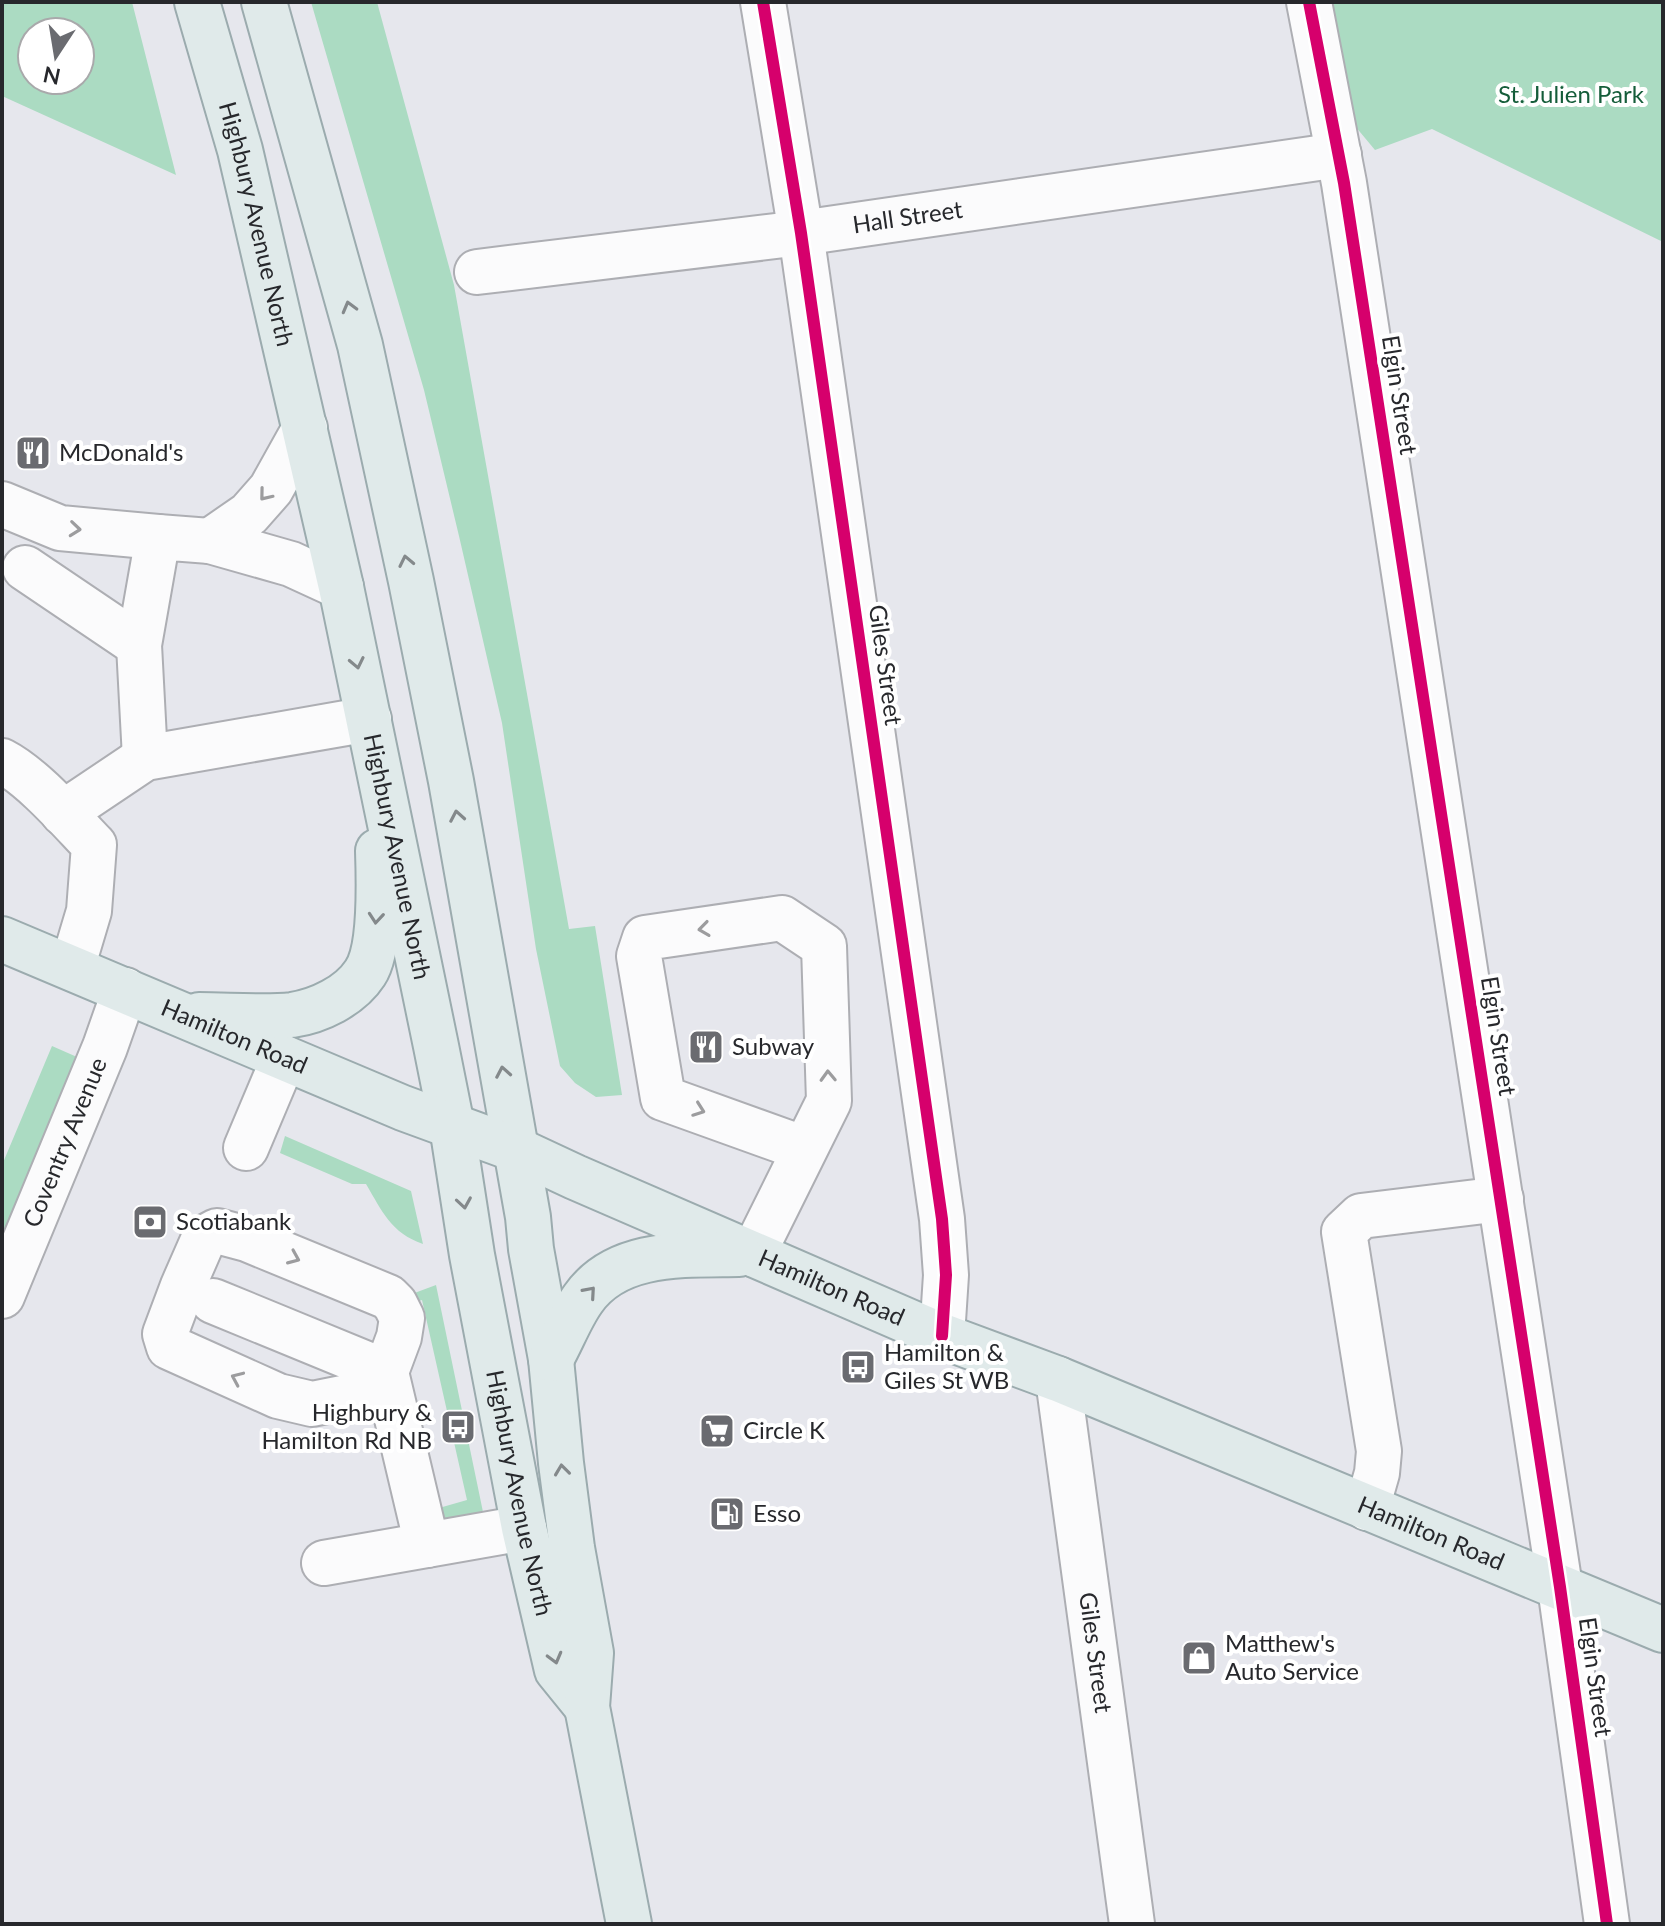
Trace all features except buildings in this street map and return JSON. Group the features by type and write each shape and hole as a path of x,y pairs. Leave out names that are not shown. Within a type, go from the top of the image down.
{"main road":[{"name":"Highbury Avenue North","path":"197,2 240,150 341,587 452,1126 472,1255 524,1528 557,1670 587,1707"},
{"name":"Highbury Avenue North","path":"264,2 360,345 451,781 551,1359 572,1548 591,1653 587,1707 629,1924"},
{"path":"180,1015 291,1015 321,1008 344,994 366,972 374,944 379,891 373,738"},
{"name":"Hamilton Road","path":"2,939 403,1108 515,1149 942,1336 1058,1379 1663,1630"},
{"path":"551,1359 584,1297 619,1268 637,1261 689,1255 753,1254"}],"street":[{"name":"Giles Street","path":"763,2 801,233 942,1219 946,1275 942,1336"},
{"name":"Elgin Street","path":"1309,2 1339,155 1501,1199 1607,1924"},
{"name":"Hall Street","path":"477,272 801,233 1339,155"},
{"path":"210,541 249,514 271,489 305,428"},
{"path":"2,504 60,528 210,541 291,564 341,587"},
{"path":"145,758 139,645 158,537"},
{"path":"25,568 139,645"},
{"path":"63,813 145,758 373,738"},
{"path":"2,761 63,813 94,845 89,911 72,968"},
{"path":"753,1254 829,1101 824,946 782,918 645,938 639,956 663,1098 805,1149"},
{"name":"Coventry Avenue","path":"2,1296 105,1047 125,990"},
{"path":"246,1148 284,1058"},
{"path":"1367,1508 1377,1473 1379,1451 1344,1232 1361,1216 1501,1199"},
{"path":"386,1372 347,1397 312,1404 278,1396 169,1347 165,1334 204,1238 217,1231 247,1239 388,1297 395,1304 402,1318 399,1337 386,1372 427,1545"},
{"path":"213,1301 386,1372"},
{"name":"Giles Street","path":"1058,1379 1132,1924"},
{"path":"324,1563 524,1528"}],"green space":[{"path":"2,2 132,2 176,175 2,96"},
{"path":"311,2 377,2 454,285 569,929 595,926 622,1095 596,1097 575,1083 560,1066 536,949 502,723 459,536 424,390"},
{"name":"St. Julien Park","path":"1330,2 1663,2 1663,242 1432,129 1375,150 1355,126"},
{"path":"52,1046 77,1057 2,1239 2,1165"},
{"path":"285,1136 411,1191 423,1244 395,1227 366,1184 352,1184 280,1153"},
{"path":"436,1285 483,1512 444,1521 439,1508 467,1500 422,1300 395,1309 393,1301"}],"cycle path":[{"path":"763,2 801,233 942,1219 946,1275 942,1336"},
{"path":"1309,2 1344,183 1560,1587 1607,1924"}],"place":[{"name":"McDonald's","path":"33,453"},
{"name":"Subway","path":"706,1047"},
{"name":"Scotiabank","path":"150,1222"},
{"name":"Hamilton & Giles St WB","path":"858,1367"},
{"name":"Highbury & Hamilton Rd NB","path":"458,1427"},
{"name":"Circle K","path":"717,1431"},
{"name":"Esso","path":"727,1514"},
{"name":"Matthew's Auto Service","path":"1199,1658"}]}
